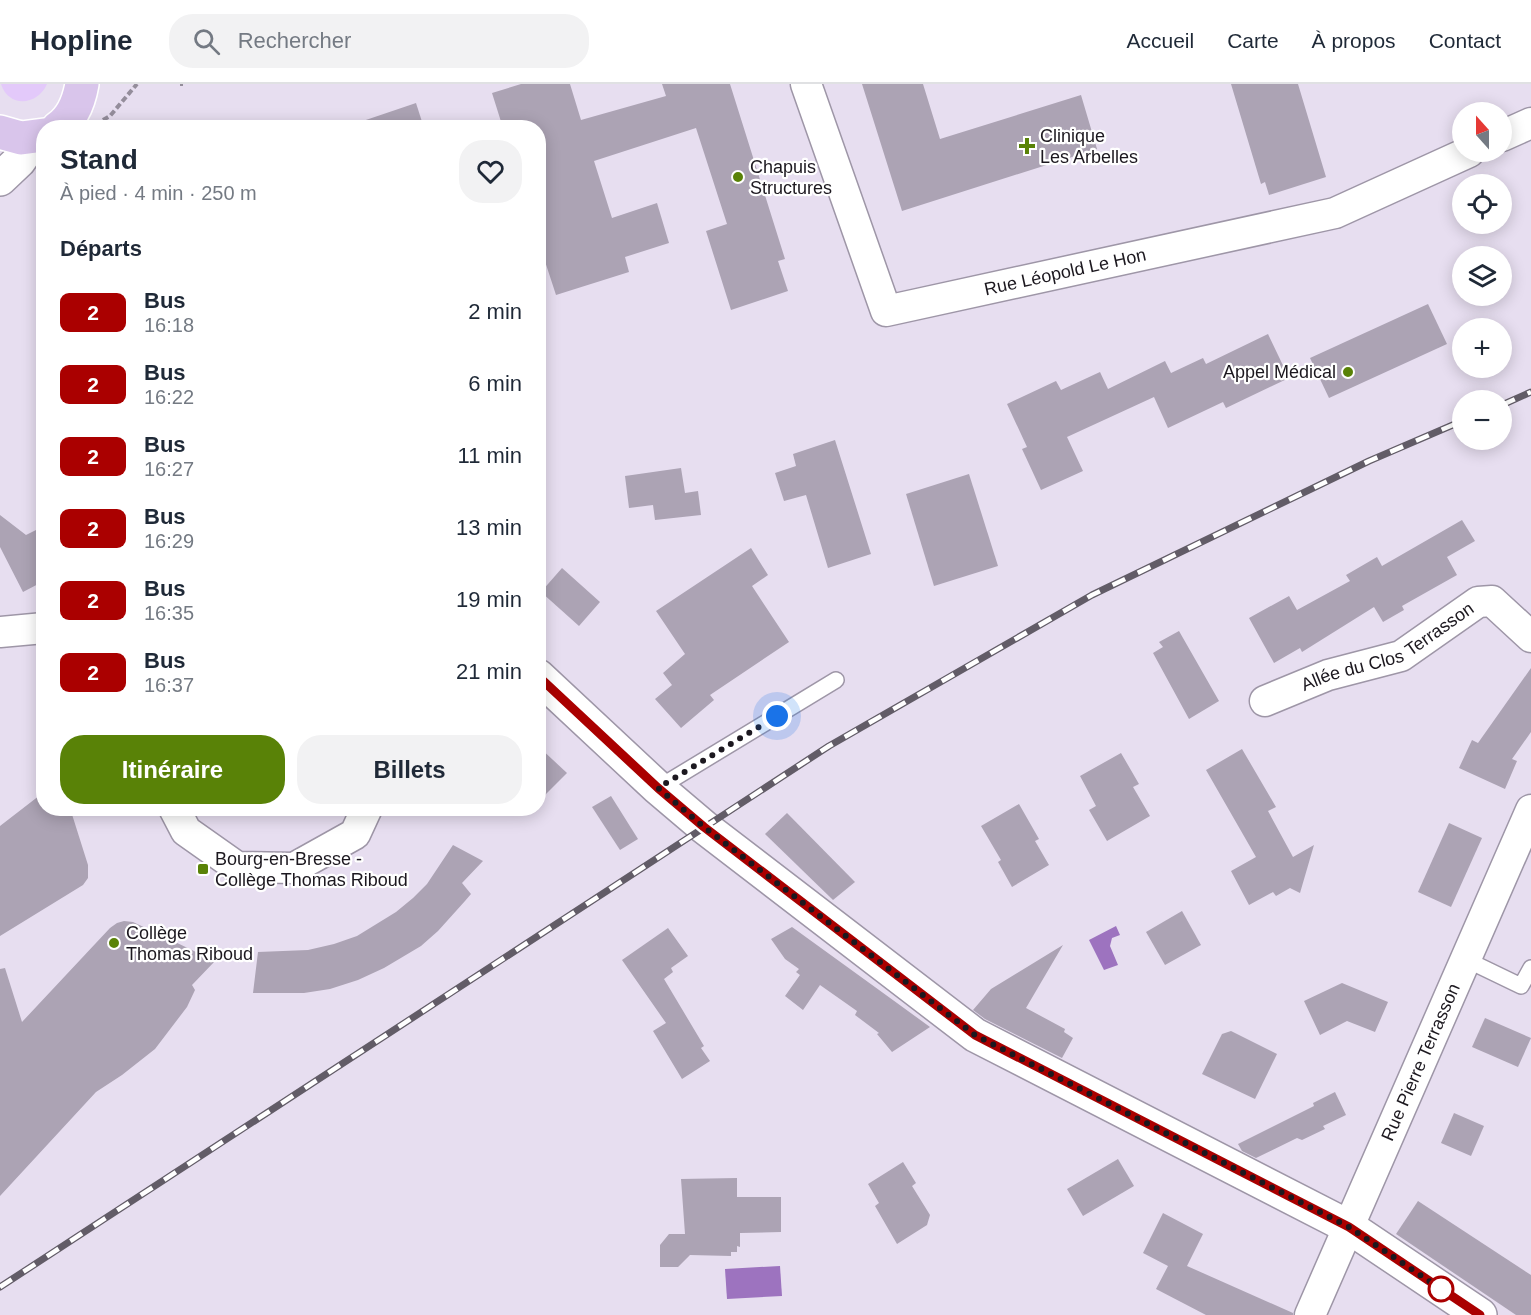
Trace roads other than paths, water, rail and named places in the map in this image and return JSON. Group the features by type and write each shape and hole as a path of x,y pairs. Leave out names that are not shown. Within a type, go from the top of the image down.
{"main road":[{"path":"69,118 109,84"},
{"path":"0,132 21,138 36,132"}],"street":[{"name":"Rue Léopold Le Hon","path":"806,84 886,311 1335,213 1452,160"},
{"path":"1512,132 1531,123"},
{"path":"0,179 36,146"},
{"name":"Allée du Clos Terrasson","path":"1265,701 1328,675 1401,656 1478,602 1492,601 1531,637"},
{"path":"0,632 36,629"},
{"path":"546,683 658,788 704,827 975,1035 1349,1227 1480,1315"},
{"name":"Rue Pierre Terrasson","path":"1310,1315 1531,810"},
{"path":"178,816 186,831 237,867 294,868 355,834 363,816"}],"lane":[{"path":"658,788 836,680"},
{"path":"1465,959 1521,987 1531,968"}],"railway":[{"path":"1512,401 1531,392"},
{"path":"0,1287 829,746 1092,595 1369,461 1452,425"}],"place":[{"name":"Clinique Les Arbelles","path":"1027,146"},
{"name":"Chapuis Structures","path":"738,177"},
{"name":"Appel Médical","path":"1348,372"},
{"name":"Bourg-en-Bresse - Collège Thomas Riboud","path":"203,869"},
{"name":"Collège Thomas Riboud","path":"114,943"}]}
